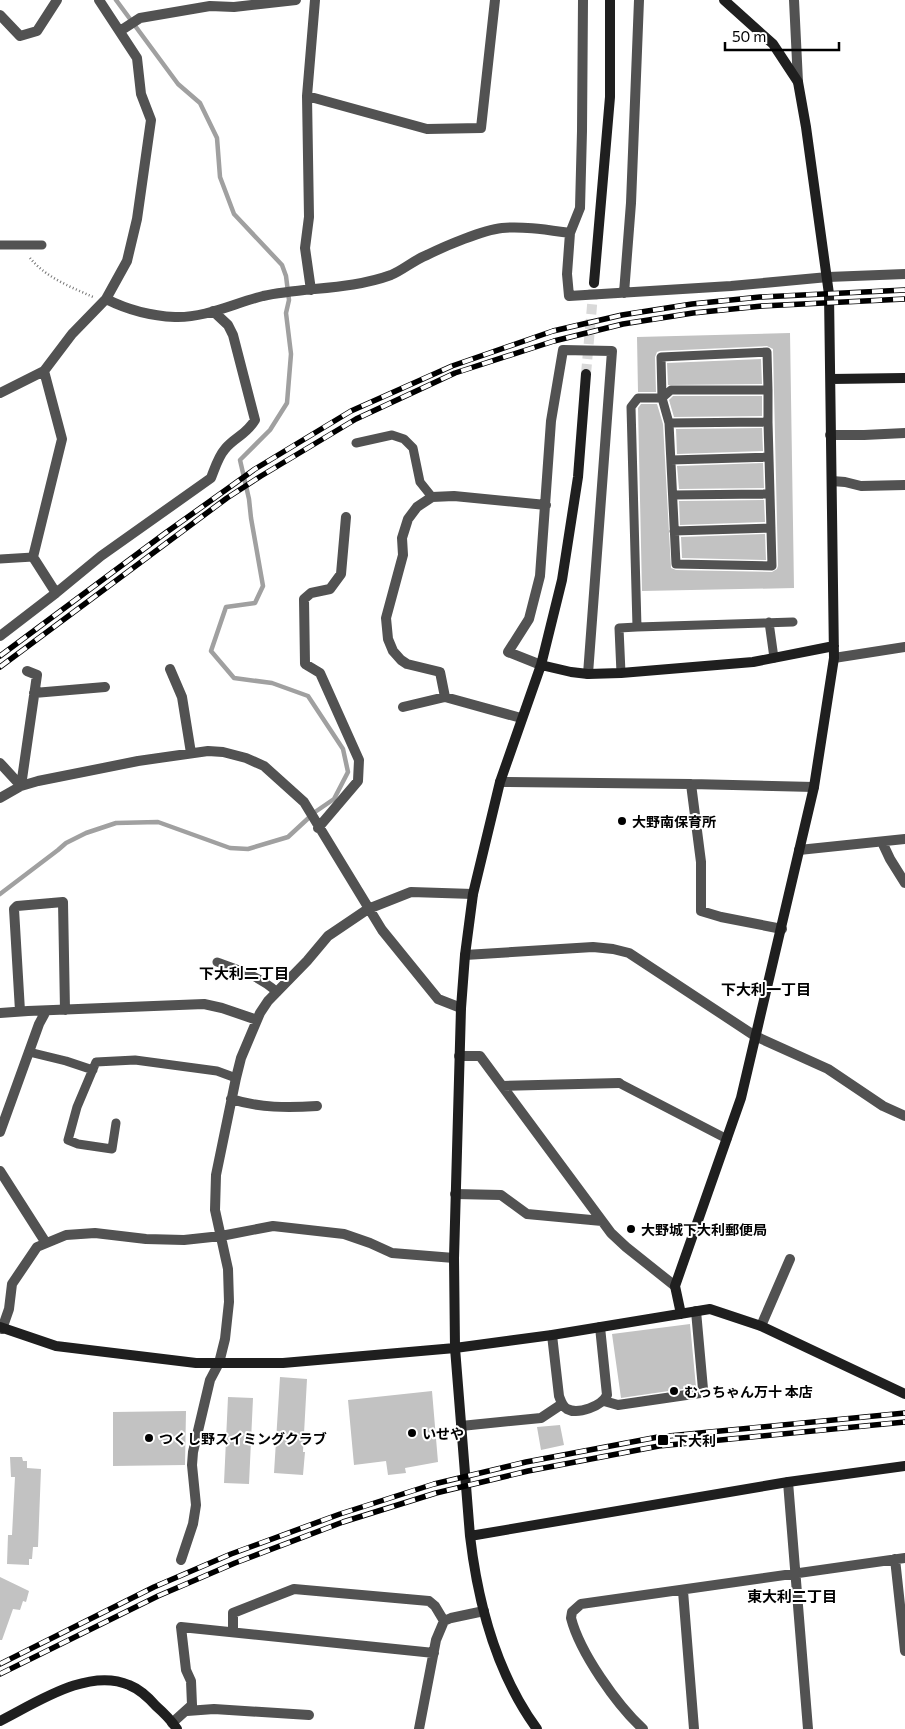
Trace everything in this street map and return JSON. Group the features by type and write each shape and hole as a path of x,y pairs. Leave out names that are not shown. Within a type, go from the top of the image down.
{"street":[{"path":"0,15 20,36 37,31 57,0"},
{"path":"0,393 44,371 72,334 104,301 127,261 137,219 151,120 140,94 137,58 99,0"},
{"path":"120,31 140,18 210,6 234,7 296,0"},
{"path":"311,290 305,248 309,216 307,96 315,0"},
{"path":"307,96 427,129 481,128 495,0"},
{"path":"583,0 580,208 570,233 567,274 569,296 731,286 828,276 905,274"},
{"path":"594,282 610,97 610,0"},
{"path":"624,293 631,194 638,0"},
{"path":"724,0 773,44 798,82"},
{"path":"681,1314 675,1286 742,1098 814,787 834,658 828,276 798,82 794,0"},
{"path":"104,301 152,315 177,317 204,314 264,296 357,284 391,275 426,255 501,228 537,229 570,233"},
{"path":"0,636 101,556 211,478 219,458 226,448 249,430 255,420 233,335 228,326 213,311"},
{"path":"588,674 612,351 563,350 551,421 540,576 529,619 508,652 541,665 588,674 692,668 774,658 834,646"},
{"path":"44,371 62,440 33,557 56,593"},
{"path":"537,1729 523,1710 490,1637 473,1560 470,1536 455,1348 454,1258 459,1056 465,955 473,894 500,782 541,665 562,580 578,477 586,374"},
{"path":"831,379 905,378"},
{"path":"830,434 864,436 905,433"},
{"path":"832,481 860,486 905,485"},
{"path":"445,697 440,672 407,664 400,660 388,639 386,618 403,555 402,538 408,519 418,507 432,497 454,496 546,505"},
{"path":"318,828 358,781 359,760 320,673 305,664 304,600 311,593 330,589 341,574 346,517"},
{"path":"834,658 905,647"},
{"path":"170,669 182,698 191,753"},
{"path":"21,786 37,675 28,671"},
{"path":"34,693 105,687"},
{"path":"403,707 445,697 521,718"},
{"path":"0,798 21,786 38,781 138,761 191,753 223,752 246,758 264,766 304,802 318,828 382,930 438,999 461,1008"},
{"path":"0,763 21,786"},
{"path":"500,782 814,787"},
{"path":"692,784 700,862 701,911 721,917 782,929"},
{"path":"799,850 905,839"},
{"path":"882,842 890,860 905,883"},
{"path":"181,1560 193,1524 196,1506 192,1465 193,1452 210,1380 219,1364 225,1339 229,1302 228,1269 215,1210 216,1175 241,1058 257,1020 268,1001 328,936 368,909 411,892 473,894"},
{"path":"20,1012 14,908 17,906 63,902 65,1010"},
{"path":"465,955 593,947 613,948 629,953 755,1036 828,1069 883,1106 905,1116"},
{"path":"0,1013 204,1004 257,1020"},
{"path":"0,1132 46,1011"},
{"path":"459,1056 480,1056 602,1221 626,1247 675,1286"},
{"path":"503,1086 619,1083"},
{"path":"231,1099 247,1104 270,1107 317,1106"},
{"path":"0,1171 46,1243"},
{"path":"455,1194 501,1195 527,1214 602,1221"},
{"path":"454,1258 392,1253 344,1234 273,1226 221,1236 184,1240 146,1239 95,1233 66,1235 37,1247 12,1284 9,1309 1,1328 56,1346 196,1363 283,1363 455,1348 552,1335 710,1309 761,1326 905,1394"},
{"path":"761,1326 790,1259"},
{"path":"604,1401 618,1405 700,1393 702,1389 696,1312"},
{"path":"552,1335 559,1396 562,1404 572,1411 597,1406 604,1401 607,1388 600,1327"},
{"path":"461,1426 541,1418 562,1404"},
{"path":"470,1536 788,1482 905,1466"},
{"path":"788,1482 808,1729"},
{"path":"644,1729 630,1716 594,1667 573,1623 572,1612 581,1604 900,1559 905,1652"},
{"path":"233,1632 233,1613 294,1589 429,1602 436,1606 444,1621"},
{"path":"682,1590 694,1729"},
{"path":"419,1729 436,1640 444,1621 484,1611"},
{"path":"0,1722 64,1689 88,1682 112,1680 130,1685 142,1693 174,1726 192,1705 191,1681 186,1670 181,1628 434,1653"},
{"path":"187,1711 214,1709 309,1715"}],"lane":[{"path":"0,245 42,245"},
{"path":"767,352 772,566 676,564 670,423 662,398 661,357 767,352"},
{"path":"638,626 631,407 638,398 662,398 671,390 768,390"},
{"path":"670,423 768,422"},
{"path":"356,443 392,435 404,439 413,448 420,482 432,497"},
{"path":"671,460 769,457"},
{"path":"673,495 770,494"},
{"path":"674,531 771,528"},
{"path":"0,559 33,557"},
{"path":"769,622 774,658"},
{"path":"622,673 619,628 793,622"},
{"path":"217,962 253,974 277,992"},
{"path":"29,1052 93,1070"},
{"path":"116,1123 112,1149 78,1144 68,1140 77,1107 96,1062 134,1060 217,1072 236,1078"},
{"path":"619,1083 727,1139"}],"path":[{"path":"21,245 35,264 54,278 104,301"}],"building":[{"path":"790,333 794,588 642,591 638,408 641,404 657,404 663,424 671,568 676,570 772,572 778,566 773,349 767,346 660,351 657,352 655,357 656,392 638,392 637,337"},
{"path":"761,359 762,384 668,385 667,363"},
{"path":"673,396 762,396 762,416 674,417 669,400"},
{"path":"762,428 763,451 677,454 676,429"},
{"path":"763,463 764,488 679,489 677,466"},
{"path":"764,500 765,522 680,525 679,501"},
{"path":"765,534 766,560 682,558 681,537"},
{"path":"690,1324 696,1387 621,1398 612,1334"},
{"path":"280,1377 307,1379 303,1475 274,1473"},
{"path":"432,1391 438,1462 405,1468 406,1473 388,1475 386,1461 354,1465 348,1400"},
{"path":"228,1397 253,1398 249,1484 224,1483"},
{"name":"つくし野スイミングクラブ","path":"186,1411 185,1465 113,1466 113,1412"},
{"path":"560,1425 564,1445 541,1450 537,1427"},
{"path":"10,1457 22,1457 23,1461 27,1461 27,1468 41,1469 38,1547 33,1547 32,1559 29,1559 29,1565 7,1564 8,1535 12,1535 15,1477 11,1477"},
{"path":"0,1577 29,1591 26,1602 23,1601 20,1610 13,1609 2,1640 0,1640"}],"waterway":[{"path":"0,894 66,843 86,833 116,823 158,822 230,848 248,849 288,837 315,812 334,799 348,772 343,749 308,696 272,683 234,678 211,651 226,607 255,603 263,586 249,499 240,460 270,430 287,403 291,354 286,313 289,300 286,276 282,265 234,214 220,177 217,138 200,103 178,84 116,0"}],"tunnel":[{"path":"586,374 594,283"}],"railway":[{"path":"0,656 255,469 351,411 452,366 553,331 622,315 692,304 760,297 905,290"},
{"path":"0,667 227,498 261,476 356,419 455,373 554,341 623,324 693,313 762,306 905,299"},
{"path":"0,1664 154,1587 231,1554 340,1514 434,1484 526,1462 658,1437 905,1413"},
{"path":"0,1674 158,1596 235,1563 343,1522 436,1493 528,1471 659,1446 905,1422"}],"place":[{"name":"大野南保育所","path":"622,821"},
{"name":"大野城下大利郵便局","path":"631,1229"},
{"name":"むっちゃん万十 本店","path":"674,1391"},
{"name":"いせや","path":"412,1433"},
{"name":"つくし野スイミングクラブ","path":"149,1438"},
{"name":"下大利","path":"663,1440"}],"district":[{"name":"下大利二丁目","path":"244,973"},
{"name":"下大利一丁目","path":"766,989"},
{"name":"東大利二丁目","path":"792,1596"}]}
